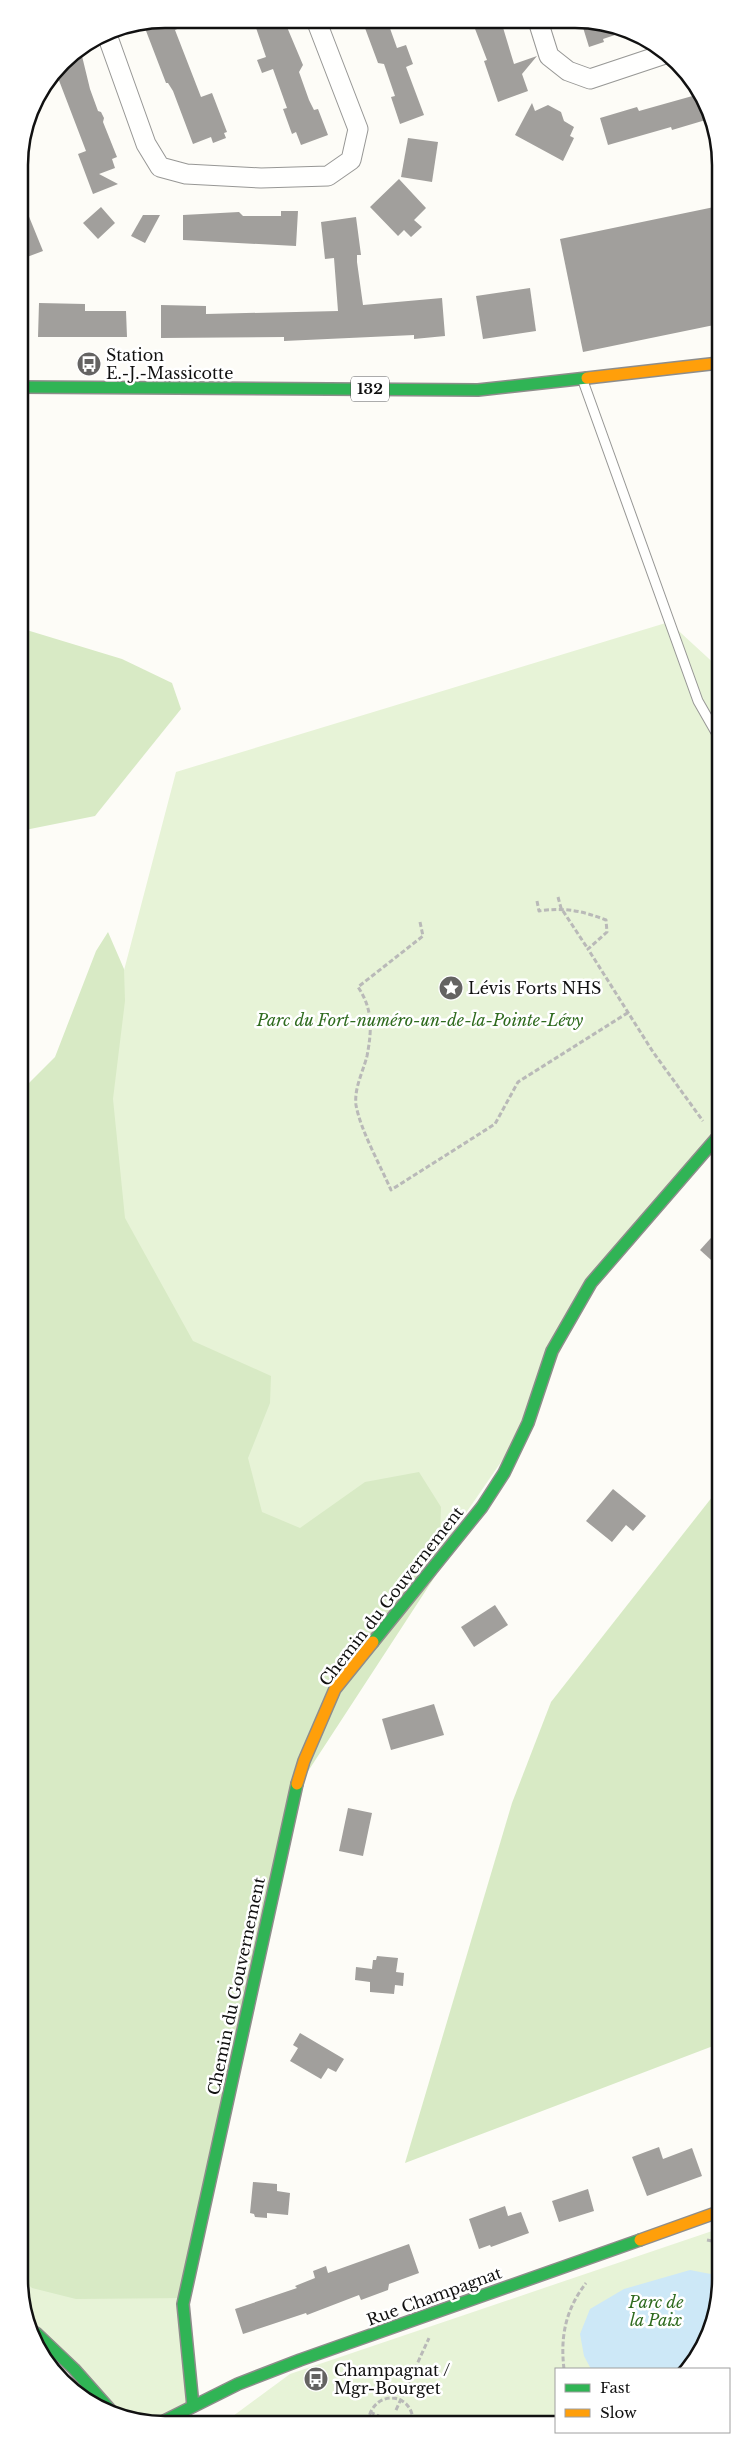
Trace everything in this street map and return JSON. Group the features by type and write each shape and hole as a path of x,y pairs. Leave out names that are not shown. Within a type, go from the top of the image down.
{"street":[{"path":"109,40 146,144 160,167 186,174 261,178 328,176 351,160 358,129 319,28"},
{"path":"540,28 548,56 568,71 590,79 659,56"},
{"name":"132","path":"28,388 478,390 712,363"},
{"name":"Chemin du Gouvernement","path":"193,2406 183,2304 291,1806 304,1761 317,1729 335,1689 482,1508 504,1473 528,1423 552,1351 591,1283 712,1143"},
{"name":"Rue Champagnat","path":"174,2416 238,2384 308,2357 712,2214"},
{"path":"42,2338 74,2369 101,2400"}],"lane":[{"path":"582,378 698,701 712,726"}],"path":[{"path":"558,897 561,908 673,1081 712,1129"},
{"path":"537,901 539,911 561,908 584,912 606,920 607,932 588,949"},
{"path":"420,922 423,936 358,987 366,998 371,1015 367,1056 359,1080 356,1103 360,1118 391,1190 495,1124 518,1082 629,1012"},
{"path":"700,2243 712,2241"},
{"path":"564,2368 562,2345 573,2302 586,2283 595,2280"},
{"path":"396,2410 429,2336"},
{"path":"369,2416 378,2401 386,2398 400,2400 412,2411 412,2416"},
{"path":"370,2412 379,2416"}],"green space":[{"name":"Parc du Fort-numéro-un-de-la-Pointe-Lévy","path":"669,622 712,662 712,1143 591,1283 528,1423 317,1729 183,2304 193,2406 174,2416 165,2416 138,2413 120,2408 99,2399 42,2340 30,2305 28,2278 28,1862 79,1142 176,772"},
{"path":"28,630 122,659 172,683 181,709 95,816 28,829"},
{"path":"108,932 124,969 125,1001 113,1099 125,1218 193,1341 271,1376 270,1403 248,1458 262,1512 300,1528 365,1482 419,1472 441,1507 440,1534 413,1560 449,1555 301,1782 188,2298 76,2299 32,2288 28,2285 28,1084 55,1057 96,951"},
{"path":"712,1497 712,2046 405,2163 512,1803 551,1702"},
{"name":"Parc de la Paix","path":"712,2231 712,2287 708,2314 698,2339 680,2368 555,2368 555,2416 233,2416 290,2374"}],"water":[{"path":"690,2270 712,2274 708,2314 698,2339 680,2368 590,2368 584,2356 580,2334 590,2309 624,2289"}],"building":[{"path":"180,28 175,30 201,97 212,93 227,132 224,133 226,138 213,143 211,137 193,144 173,91 168,83 166,83 145,29"},
{"path":"256,28 287,28 303,65 299,72 309,100 314,110 318,109 328,135 301,145 296,132 292,134 283,109 287,108 273,69 262,73 257,60 266,57"},
{"path":"365,28 390,28 397,48 406,45 413,64 406,67 424,115 400,124 391,97 395,96 384,64 378,63"},
{"path":"475,28 503,28 514,64 537,56 522,74 528,91 498,102 484,61 487,60"},
{"path":"583,28 602,30 617,34 603,39 604,42 589,47"},
{"path":"82,56 90,89 98,111 101,112 104,118 103,122 117,157 112,159 115,168 99,174 118,184 93,194 78,154 86,151 58,78"},
{"path":"693,96 705,120 672,130 671,127 608,145 600,118 637,107 639,111"},
{"path":"532,103 535,111 548,105 561,112 564,121 574,127 570,136 574,138 563,161 515,135"},
{"path":"408,138 438,142 432,182 401,177"},
{"path":"399,179 426,208 414,220 422,227 411,237 404,230 398,236 370,207"},
{"path":"101,207 115,223 98,239 83,223"},
{"path":"712,207 712,325 583,352 560,239"},
{"path":"281,211 298,211 296,246 183,240 183,215 239,212 243,216 281,216"},
{"path":"28,214 43,251 28,257"},
{"path":"143,215 160,215 145,243 131,236"},
{"path":"356,217 361,255 357,255 357,262 363,305 442,298 445,336 414,339 414,335 284,341 284,337 161,338 161,305 206,306 206,314 338,311 334,258 325,259 321,222"},
{"path":"530,288 536,331 483,339 476,296"},
{"path":"39,303 85,304 85,311 126,311 127,337 38,337"},
{"path":"712,1237 712,1261 700,1250"},
{"path":"613,1489 646,1516 633,1531 626,1525 612,1542 586,1521"},
{"path":"495,1605 508,1625 474,1647 461,1627"},
{"path":"434,1704 444,1735 391,1750 382,1719"},
{"path":"348,1808 372,1813 363,1856 339,1851"},
{"path":"377,1956 398,1958 396,1972 404,1973 403,1986 395,1985 394,1994 370,1992 370,1982 355,1980 356,1967 372,1969 373,1960 376,1960"},
{"path":"300,2033 344,2059 336,2072 328,2068 321,2079 290,2061 298,2048 293,2045"},
{"path":"659,2147 663,2159 692,2148 702,2176 647,2196 632,2157"},
{"path":"253,2182 277,2184 277,2191 290,2193 288,2215 267,2213 267,2218 255,2217 254,2214 250,2213"},
{"path":"588,2189 594,2211 559,2222 552,2201"},
{"path":"505,2206 508,2216 521,2212 529,2233 491,2247 490,2245 479,2249 469,2219"},
{"path":"409,2244 419,2273 389,2284 388,2290 361,2300 359,2295 307,2315 306,2313 243,2334 235,2309 297,2288 295,2286 315,2278 313,2271 326,2266 328,2273"}],"traffic: fast":[{"path":"28,387 478,390 587,378"},
{"path":"373,1642 482,1507 504,1473 528,1423 552,1351 591,1283 712,1143"},
{"path":"193,2406 183,2304 297,1784"},
{"path":"174,2416 238,2384 300,2360 640,2240"},
{"path":"42,2338 74,2369 101,2400"}],"traffic: slow":[{"path":"587,378 712,364"},
{"path":"297,1784 304,1761 335,1689 373,1642"},
{"path":"640,2240 712,2214"}],"place":[{"name":"Station E.-J.-Massicotte","path":"89,364"},
{"name":"Lévis Forts NHS","path":"451,988"},
{"name":"Champagnat / Mgr-Bourget","path":"316,2379"}]}
